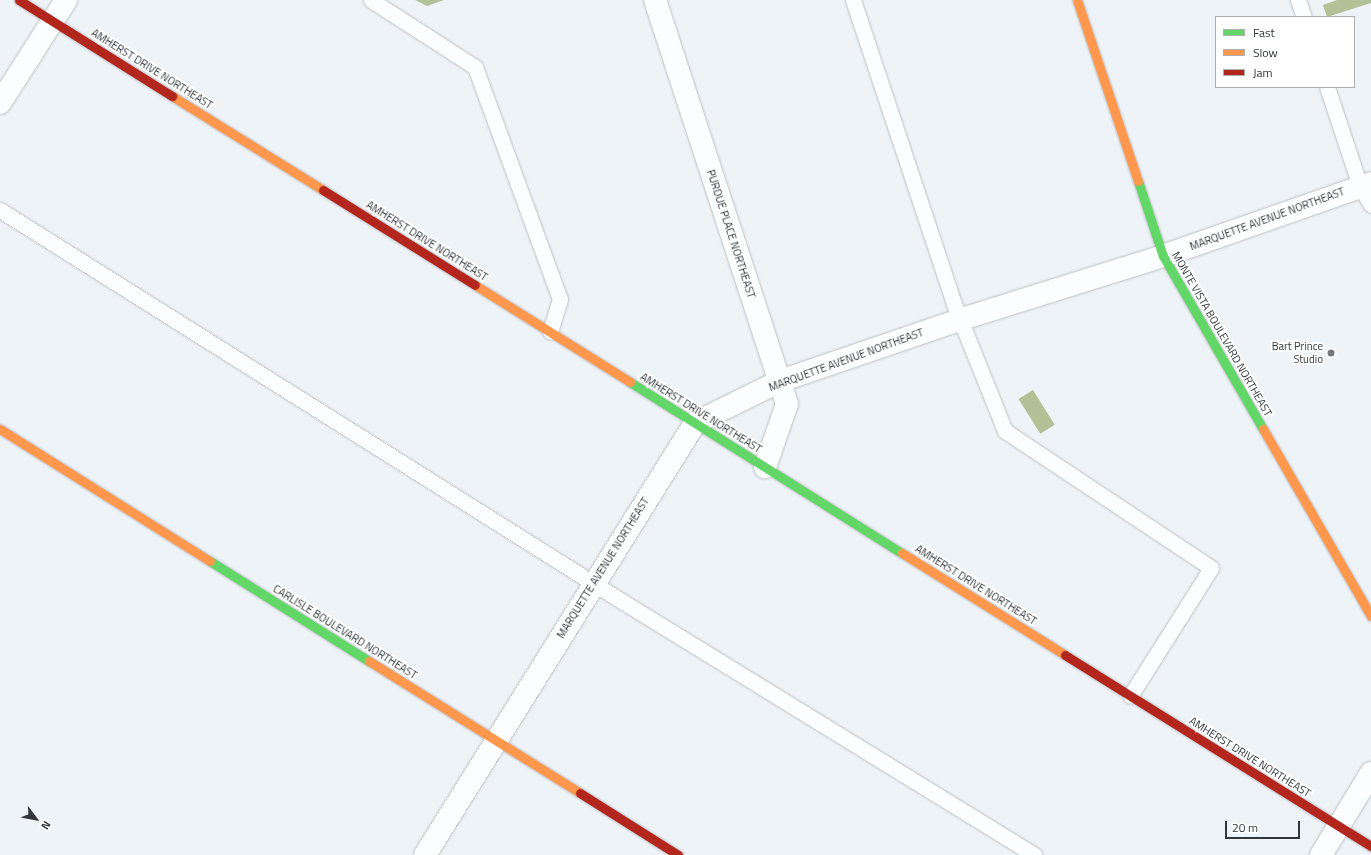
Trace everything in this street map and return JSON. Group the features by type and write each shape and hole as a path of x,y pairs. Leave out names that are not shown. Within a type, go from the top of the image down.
{"street":[{"name":"AMHERST DRIVE NORTHEAST","path":"19,0 1371,846"},
{"path":"0,103 66,0"},
{"name":"PURDUE PLACE NORTHEAST","path":"655,0 787,404 765,467"},
{"name":"MONTE VISTA BOULEVARD NORTHEAST","path":"1077,0 1163,256 1371,616"},
{"name":"MARQUETTE AVENUE NORTHEAST","path":"425,855 593,583 695,423 780,381 959,320 1163,256 1366,184"},
{"name":"CARLISLE BOULEVARD NORTHEAST","path":"0,430 678,855"},
{"path":"1321,855 1371,773"}],"lane":[{"path":"371,0 475,67 560,298 550,332"},
{"path":"853,0 959,320 1005,431 1211,568 1130,696"},
{"path":"1298,0 1304,16"},
{"path":"1327,88 1366,184 1371,205"},
{"path":"0,210 593,583 1034,855"}],"shaded area":[{"path":"415,0 444,0 427,6"},
{"path":"1337,0 1371,0 1371,3 1330,16 1327,16 1323,5"},
{"path":"1033,390 1055,425 1040,434 1019,399"}],"traffic: fast":[{"path":"1138,181 1163,256 1263,429"},
{"path":"630,382 902,553"},
{"path":"210,561 369,661"}],"traffic: slow":[{"path":"1077,0 1138,181"},
{"path":"172,96 323,190"},
{"path":"475,285 630,382"},
{"path":"0,429 210,561"},
{"path":"1263,429 1371,616"},
{"path":"902,553 1065,655"},
{"path":"369,661 580,793"}],"traffic: jam":[{"path":"19,0 172,96"},
{"path":"323,190 475,285"},
{"path":"1065,655 1371,846"},
{"path":"580,793 678,855"}],"place":[{"name":"Bart Prince Studio","path":"1331,353"}]}
